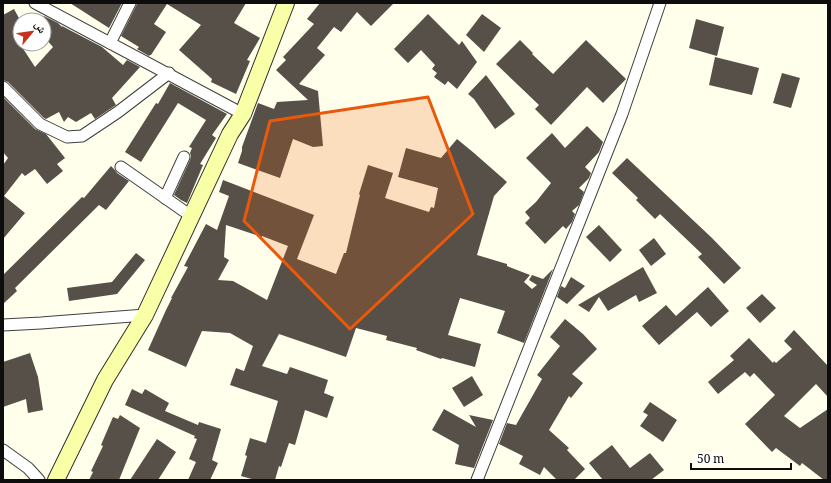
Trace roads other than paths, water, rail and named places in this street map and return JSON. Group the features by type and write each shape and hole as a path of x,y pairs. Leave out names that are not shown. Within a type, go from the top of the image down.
{"main road":[{"path":"56,480 105,380 145,315 230,134 243,114 286,3"}],"street":[{"path":"35,3 243,114"},
{"path":"110,43 130,3"},
{"path":"477,480 622,114 660,3"},
{"path":"3,87 40,124 67,137 82,136 118,112 169,74"},
{"path":"165,198 184,157"},
{"path":"121,167 191,216"},
{"path":"3,325 145,315"},
{"path":"3,450 28,468 39,480"}]}
